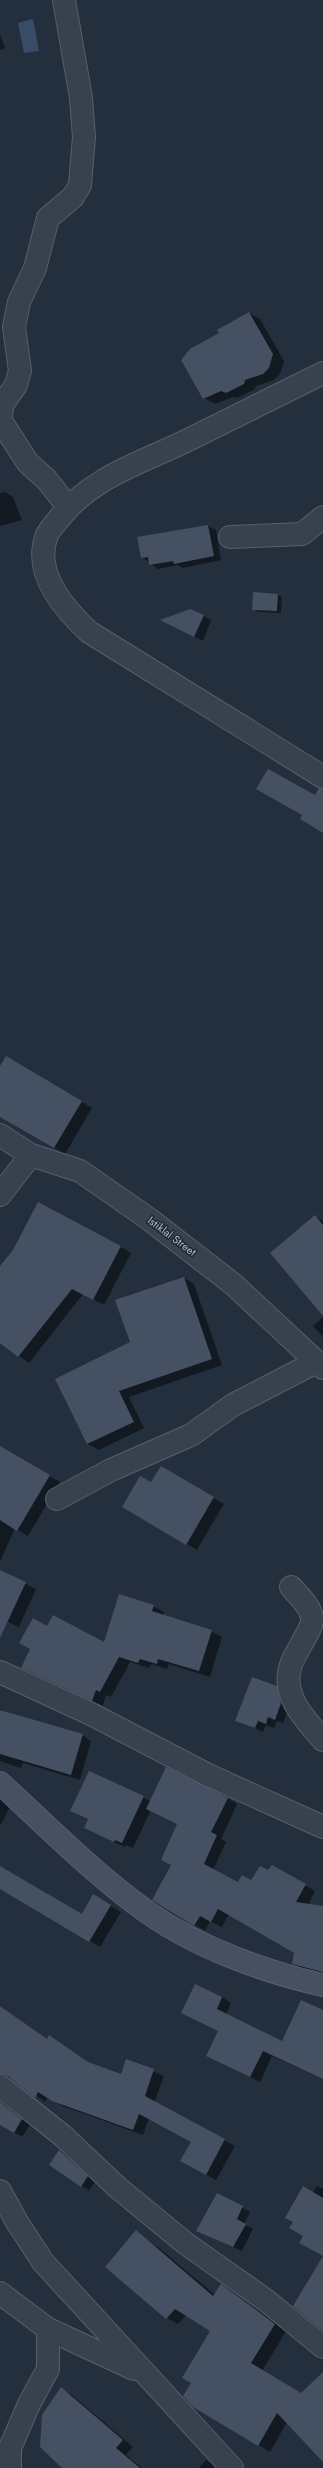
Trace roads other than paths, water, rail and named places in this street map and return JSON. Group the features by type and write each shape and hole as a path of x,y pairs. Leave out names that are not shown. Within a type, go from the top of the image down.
{"main road":[{"path":"0,1783 107,1882 151,1915 186,1936 281,1976 323,1984"}],"street":[{"path":"64,0 81,98 84,137 80,185 73,197 48,218 35,268 19,302 14,327 20,371 16,384 2,405 1,421 28,463 47,480 68,507"},
{"path":"323,373 175,446 124,469 89,489 68,507 47,535 44,552 46,574 55,595 71,615 88,632 124,656 323,777"},
{"path":"230,537 302,534 323,517"},
{"name":"Istiklal Street","path":"0,1135 31,1155 80,1171 149,1219 233,1284 319,1365"},
{"path":"0,1195 31,1155"},
{"path":"57,1499 111,1470 191,1435 233,1405 319,1365"},
{"path":"292,1587 310,1610 312,1619 310,1628 290,1667 290,1690 295,1704 305,1719 323,1740"},
{"path":"0,1672 91,1714 208,1774 323,1827"},
{"path":"0,2086 63,2136 117,2187 185,2243 267,2301 323,2347"},
{"path":"0,2190 17,2222 43,2262 232,2468"},
{"path":"0,2293 48,2328 146,2375"},
{"path":"10,2468 10,2448 29,2404 48,2370 48,2328"}],"water":[{"path":"33,19 39,51 24,53 18,23"}]}
